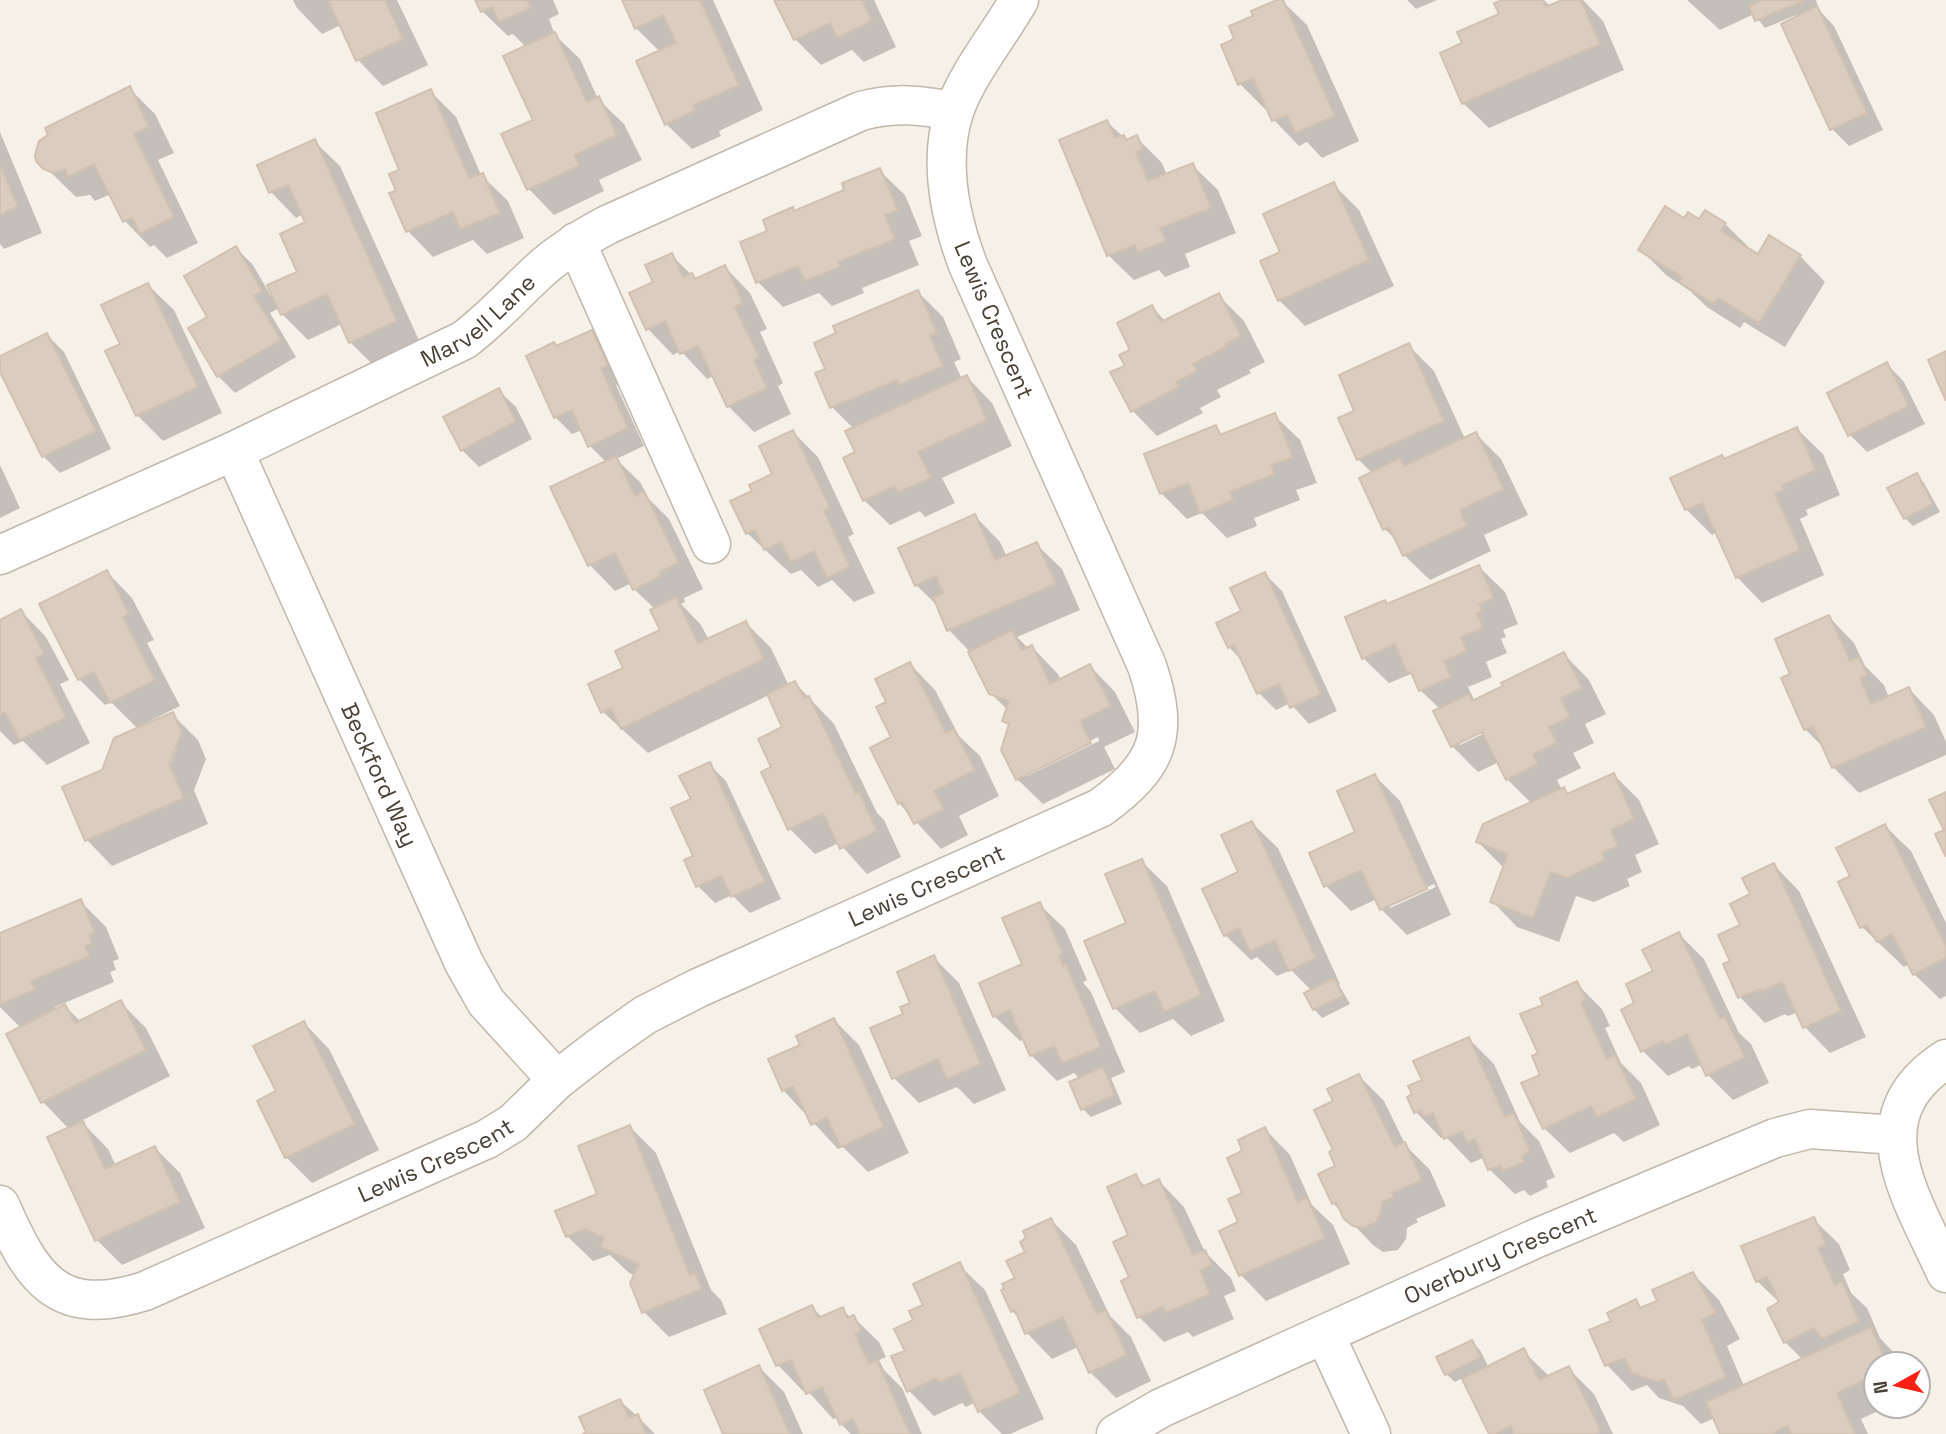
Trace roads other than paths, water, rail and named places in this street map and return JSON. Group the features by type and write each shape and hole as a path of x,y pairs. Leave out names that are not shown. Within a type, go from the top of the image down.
{"street":[{"name":"Lewis Crescent","path":"0,1205 30,1264 46,1282 68,1295 90,1301 120,1299 145,1291 487,1139 513,1123 557,1080 645,1015 698,988 1100,808 1123,792 1139,776 1152,752 1160,723 1156,692 1147,666 956,232 948,200 948,138 954,111 968,82 1019,0"},
{"name":"Marvell Lane","path":"0,555 234,451 464,340 489,321 541,269 576,242 607,225 861,111 886,104 912,104 954,111"},
{"path":"576,242 711,544"},
{"name":"Beckford Way","path":"234,451 464,963 486,1002 557,1080"},
{"path":"1946,1059 1919,1083 1904,1103 1896,1135 1898,1160 1906,1183 1946,1273"},
{"name":"Overbury Crescent","path":"1116,1434 1161,1408 1537,1238 1791,1132 1832,1129 1896,1135"},
{"path":"1325,1335 1371,1434"}]}
